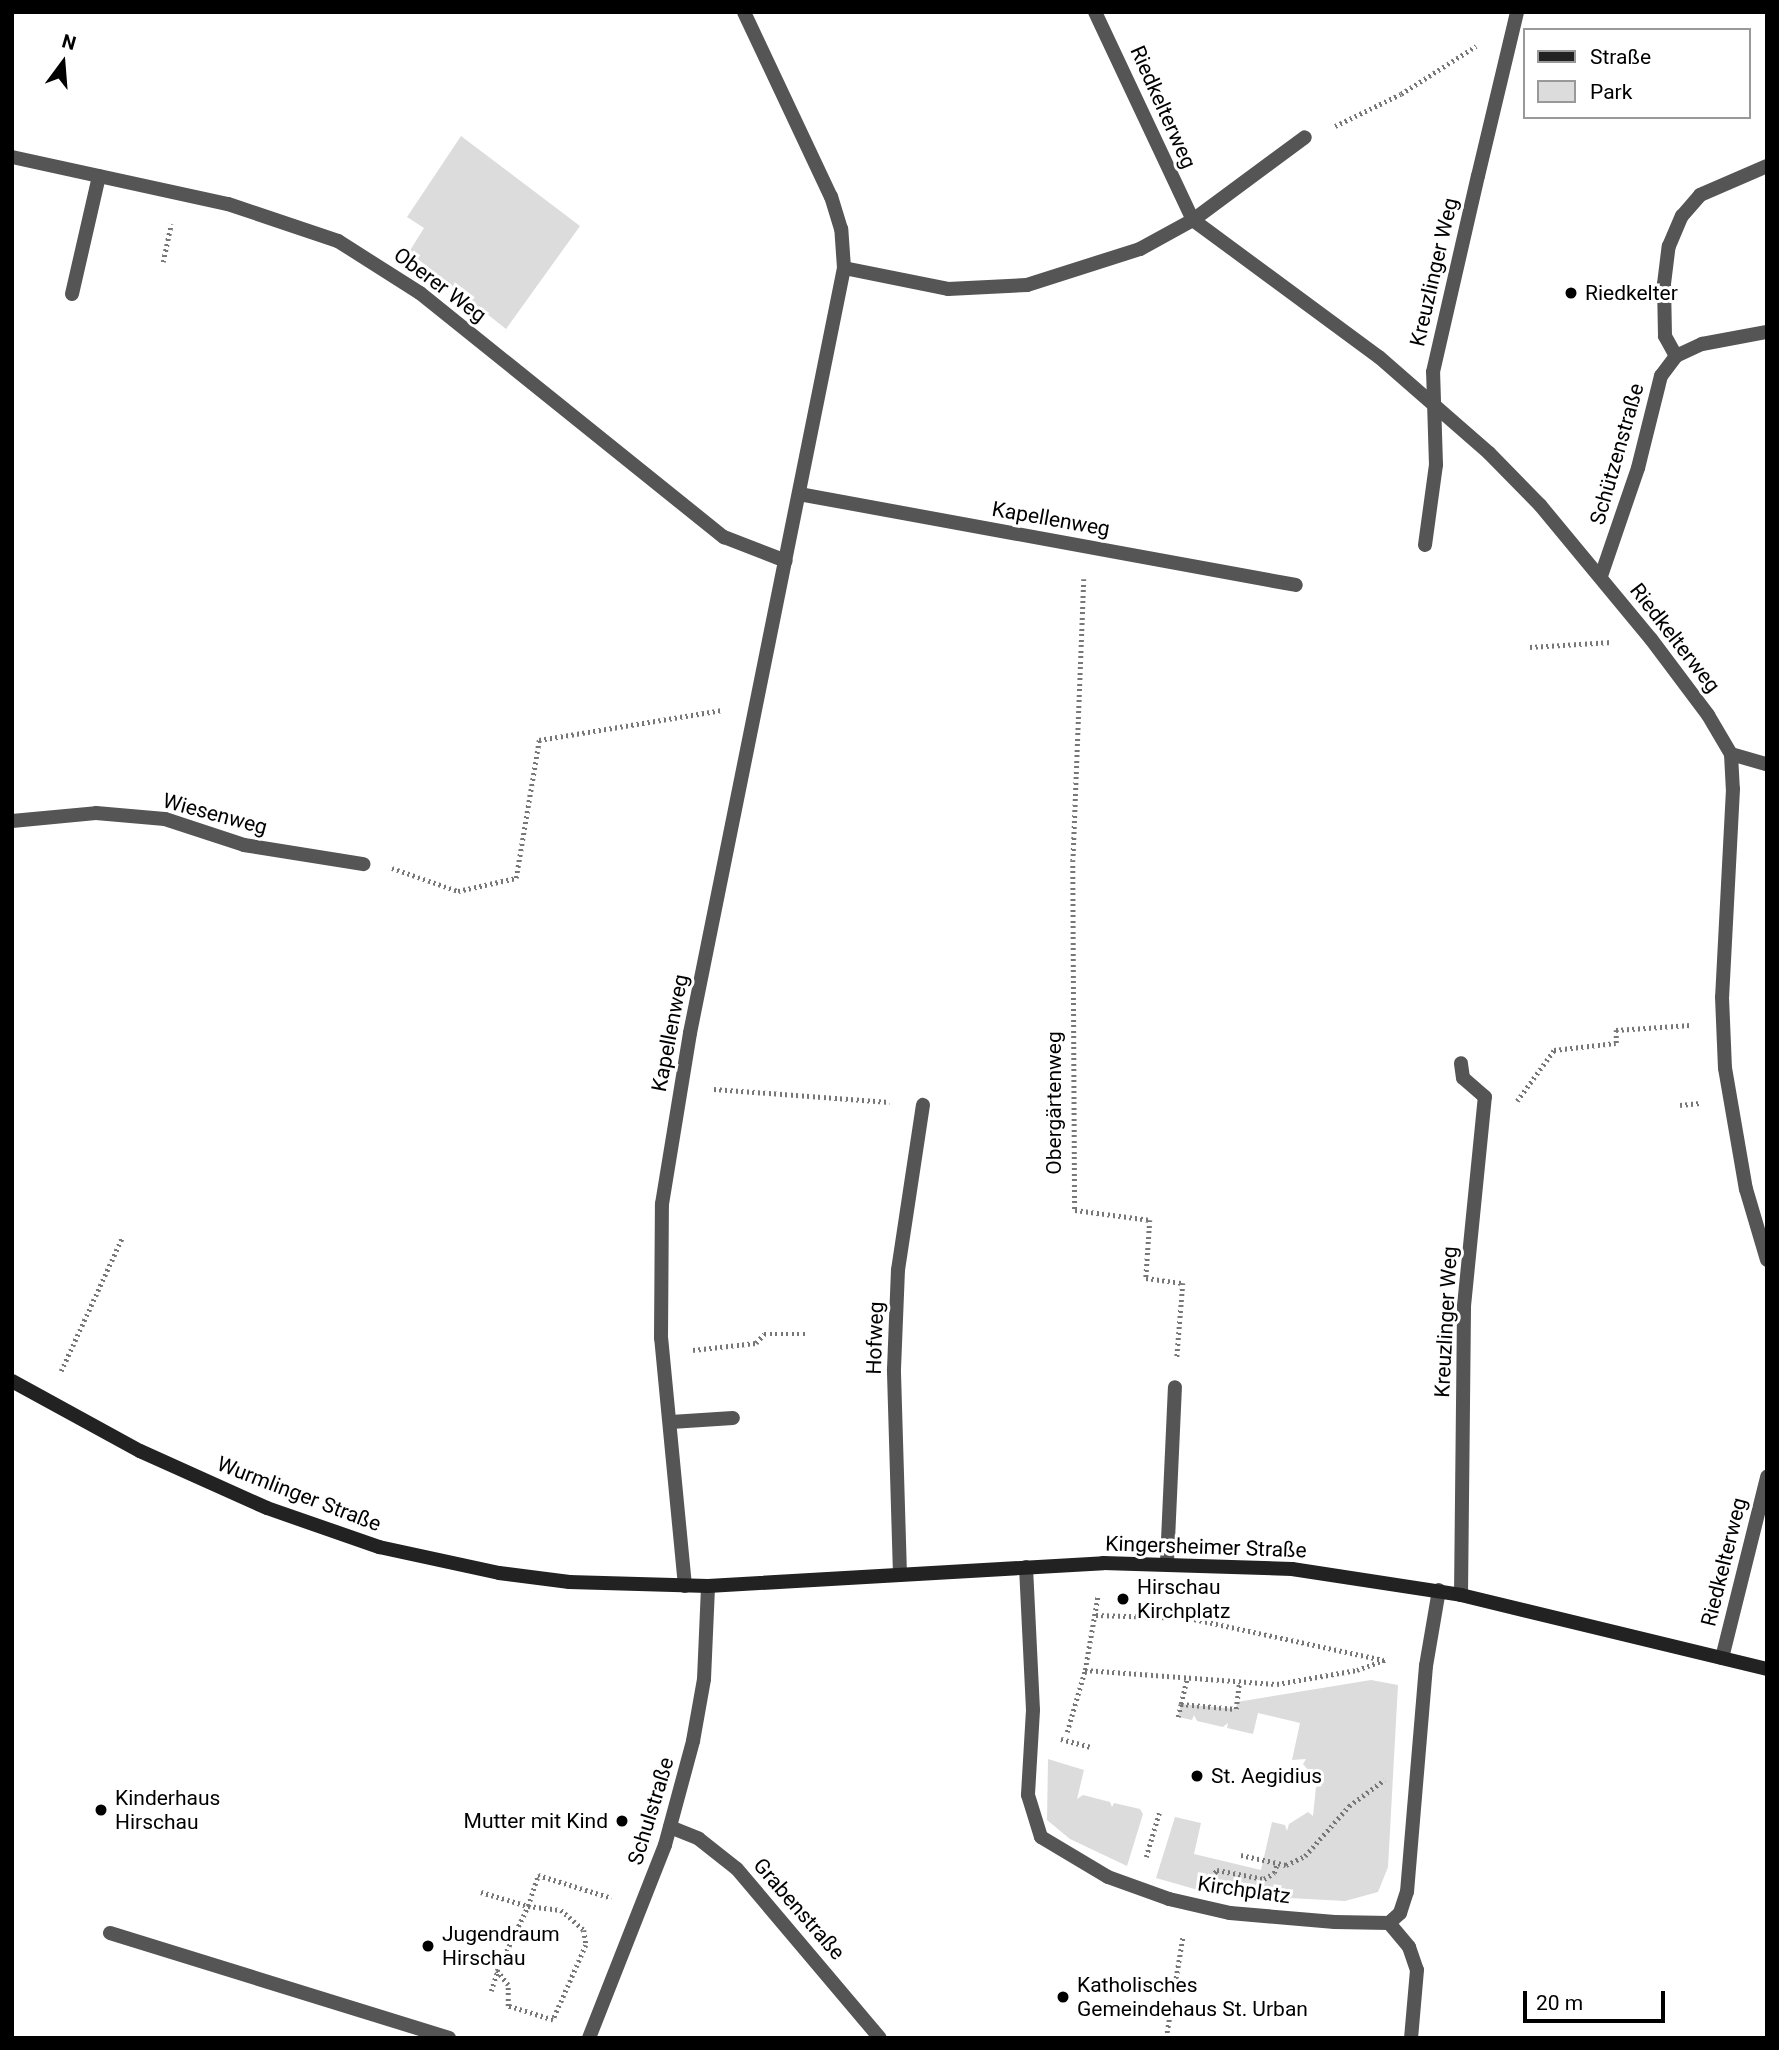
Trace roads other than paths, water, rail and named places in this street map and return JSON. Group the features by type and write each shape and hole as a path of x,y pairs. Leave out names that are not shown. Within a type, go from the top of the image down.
{"main road":[{"name":"Wurmlinger Straße","path":"12,1381 152,1457 324,1530 499,1573 634,1586"},
{"name":"Kingersheimer Straße","path":"634,1586 708,1586 1103,1563 1167,1562 1292,1569 1439,1590 1767,1669"}],"street":[{"name":"Kapellenweg","path":"685,1586 663,1353 662,1204 681,1087 759,709 844,268 841,229 831,197 744,12"},
{"name":"Riedkelterweg","path":"1095,12 1193,220 1431,399 1539,505 1651,639 1709,715 1731,754 1733,789 1722,1023 1732,1118 1767,1260"},
{"name":"Kreuzlinger Weg","path":"1425,545 1436,465 1431,399 1449,293 1517,12"},
{"path":"844,268 948,289 1027,285 1140,249 1193,220 1305,137"},
{"name":"Oberer Weg","path":"12,157 228,204 338,241 420,293 723,537 786,561"},
{"path":"1767,166 1700,195 1682,216 1669,246 1664,284 1665,336 1676,356 1702,344 1767,332"},
{"path":"72,294 99,176"},
{"name":"Schützenstraße","path":"1601,576 1638,468 1661,376 1676,356"},
{"name":"Kapellenweg","path":"799,494 1296,585"},
{"path":"1731,754 1767,764"},
{"name":"Wiesenweg","path":"12,821 96,813 165,819 244,845 363,864"},
{"name":"Kreuzlinger Weg","path":"1461,1063 1462,1078 1485,1097 1464,1320 1461,1595"},
{"name":"Hofweg","path":"900,1575 894,1369 898,1270 923,1105"},
{"path":"1167,1562 1175,1387"},
{"path":"671,1422 733,1418"},
{"name":"Riedkelterweg","path":"1722,1658 1767,1477"},
{"name":"Kirchplatz","path":"1026,1567 1033,1710 1028,1795 1034,1824 1056,1850 1137,1888 1188,1904 1230,1913 1389,1923"},
{"name":"Schulstraße","path":"589,2038 643,1907 670,1827 694,1741 704,1679 708,1586"},
{"path":"1411,2038 1417,1970 1409,1947 1389,1923 1400,1913 1407,1892 1426,1666 1439,1590"},
{"name":"Grabenstraße","path":"670,1827 699,1839 737,1869 880,2038"},
{"path":"110,1933 449,2038"}],"place":[{"name":"Riedkelter","path":"1571,293"},
{"name":"Hirschau Kirchplatz","path":"1123,1599"},
{"name":"St. Aegidius","path":"1197,1776"},
{"name":"Kinderhaus Hirschau","path":"101,1810"},
{"name":"Mutter mit Kind","path":"622,1821"},
{"name":"Jugendraum Hirschau","path":"428,1946"},
{"name":"Katholisches Gemeindehaus St. Urban","path":"1063,1997"}]}
